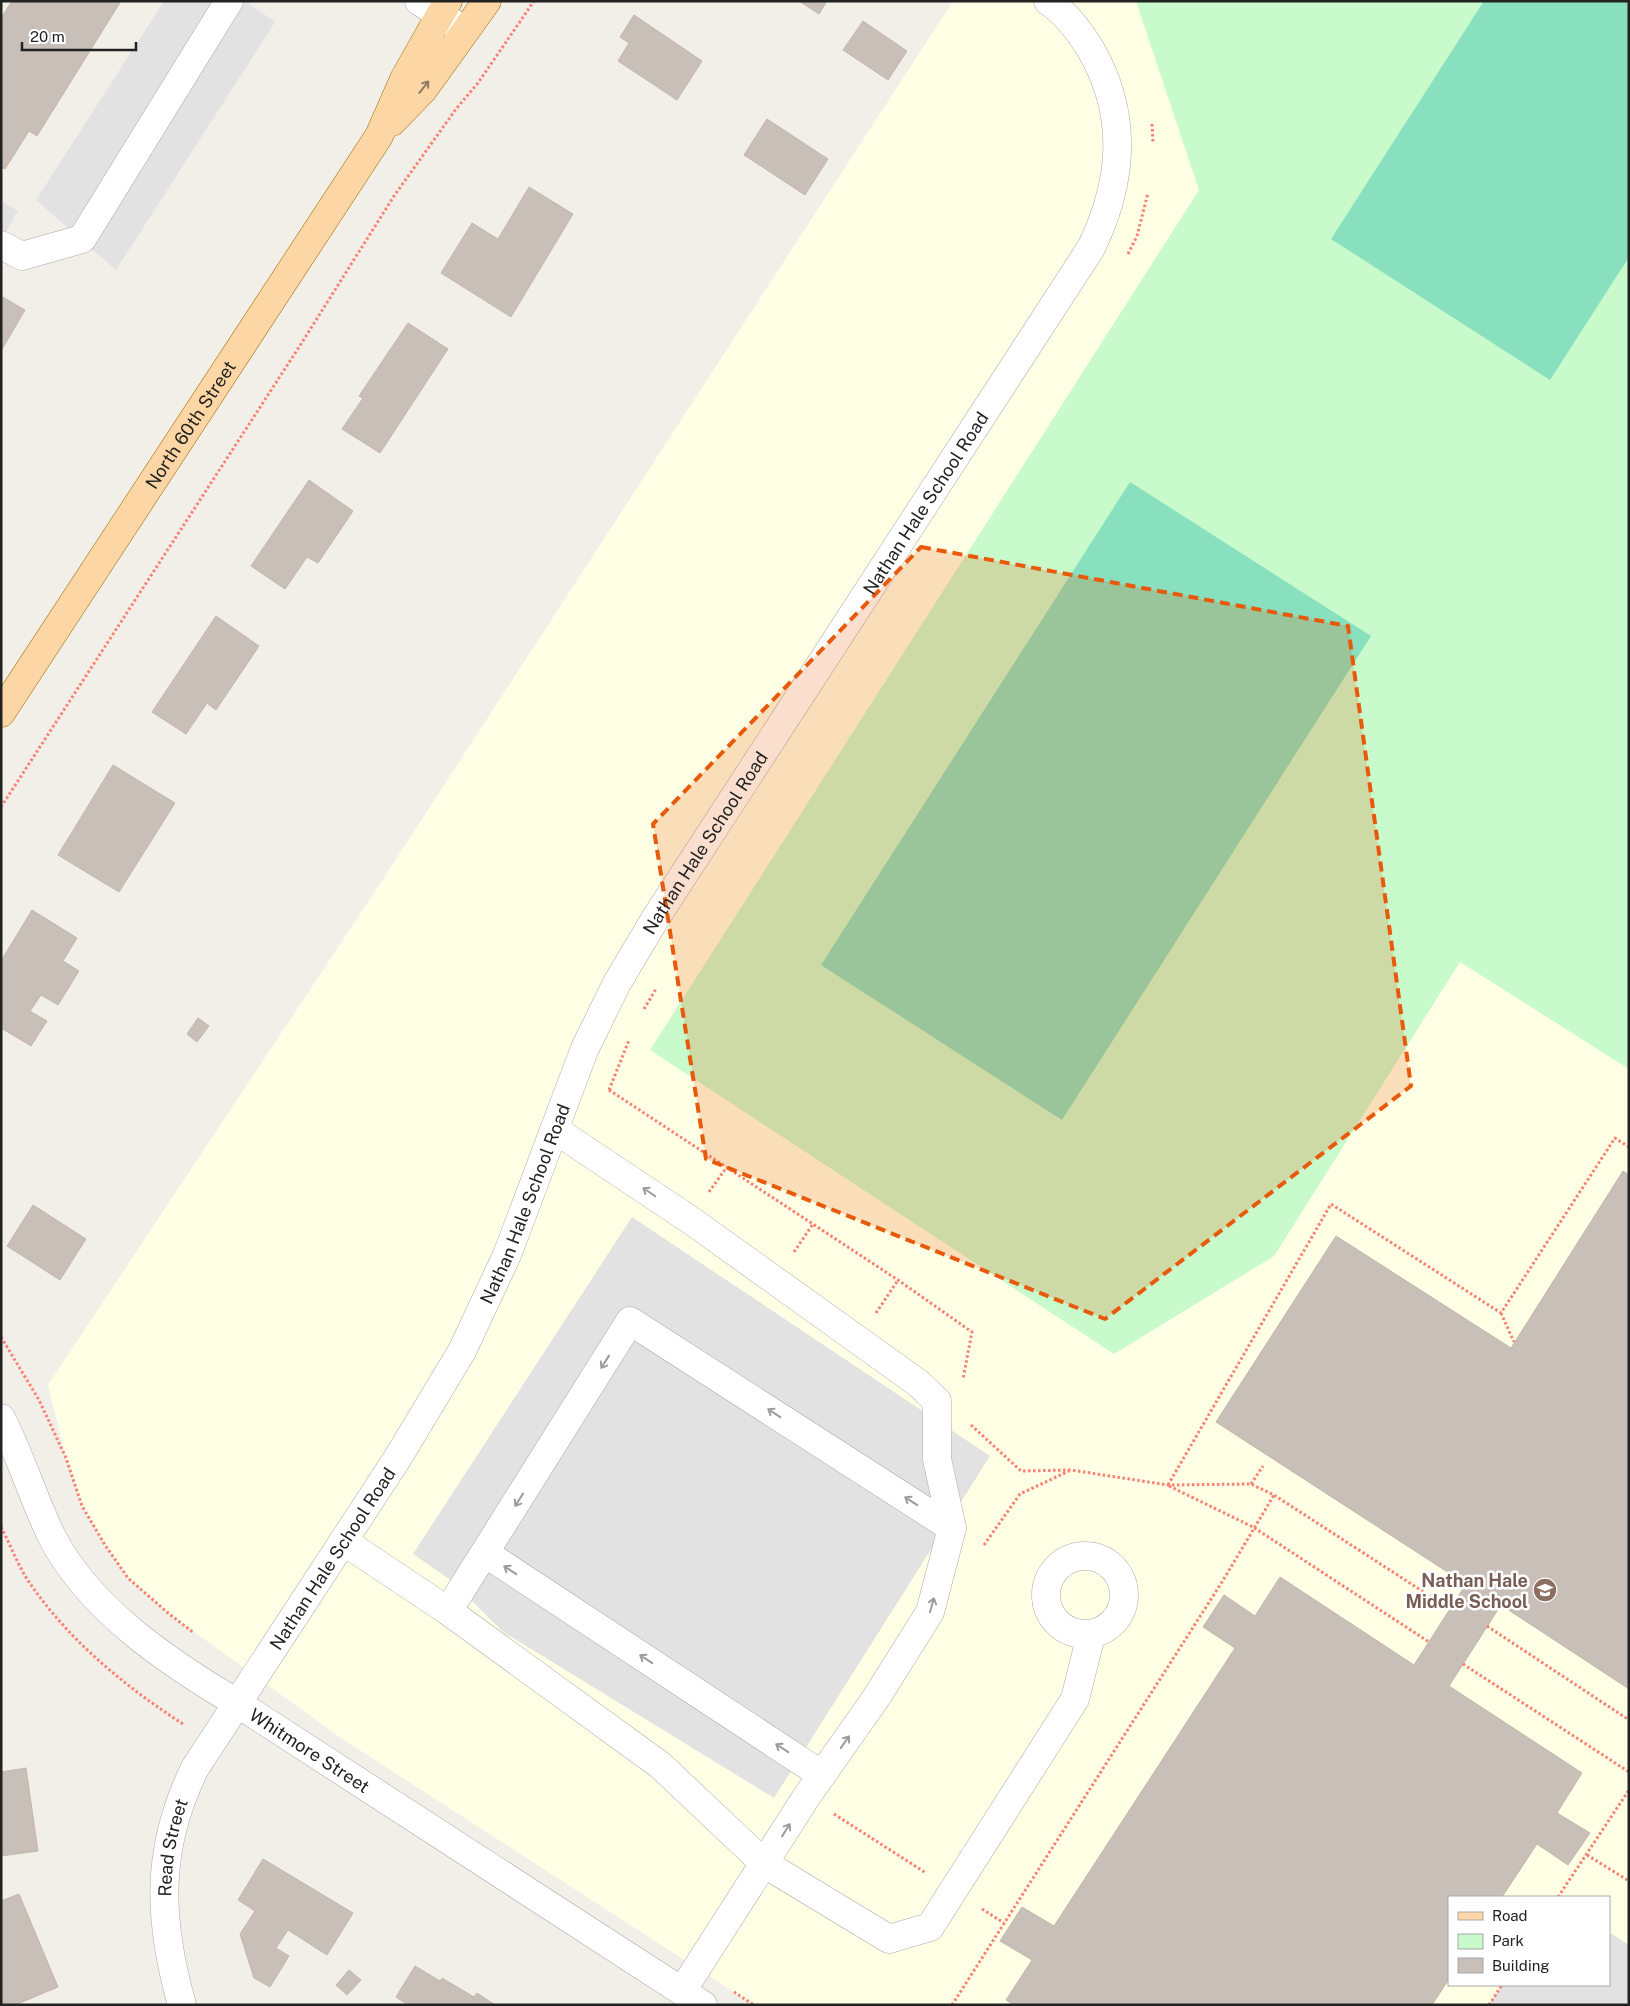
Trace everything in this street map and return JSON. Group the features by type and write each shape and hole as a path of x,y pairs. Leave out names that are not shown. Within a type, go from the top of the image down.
{"main road":[{"name":"North 60th Street","path":"379,136 423,90 486,1"},
{"name":"North 60th Street","path":"1,713 379,136 436,6"}],"street":[{"path":"1,245 22,256 82,239 229,1"},
{"name":"Nathan Hale School Road","path":"237,1703 397,1459 462,1351 507,1255 585,1048 617,983 655,918 1092,248 1103,225 1116,173 1118,146 1113,104 1101,68 1084,38 1066,17 1048,1"},
{"path":"436,6 465,31"},
{"path":"554,1129 689,1219 918,1383 937,1401 936,1459 952,1528 930,1612 876,1698 815,1786 765,1864 692,1998"},
{"path":"448,1611 630,1321 952,1528"},
{"name":"Whitmore Street","path":"1,1418 52,1536 65,1559 81,1581 109,1612 186,1673 237,1703 692,1998"},
{"path":"343,1541 448,1611 660,1765 765,1864 889,1939 930,1927 1075,1698 1091,1635"},
{"path":"485,1553 815,1786"},
{"name":"Read Street","path":"182,2005 172,1969 166,1930 164,1890 166,1851 182,1794 195,1768 237,1703"}],"path":[{"path":"1,807 296,352 394,196 456,109 478,83 534,1"},
{"path":"609,1090 898,1280 972,1332 962,1385"},
{"path":"1501,1313 1615,1138 1629,1147"},
{"path":"1168,1485 1332,1204 1501,1313 1514,1342"},
{"path":"1,1337 39,1400 66,1458 82,1506 105,1546 128,1578 168,1613 199,1636"},
{"path":"964,1418 1021,1471 1072,1470 1168,1485 1251,1484 1274,1494 1450,1609"},
{"path":"1251,1484 1263,1466"},
{"path":"952,1528 982,1547 1020,1494 1072,1470"},
{"path":"1168,1485 1253,1527 1430,1642"},
{"path":"952,2005 1222,1582 1274,1494"},
{"path":"1487,1626 1629,1720"},
{"path":"1463,1664 1629,1772"},
{"path":"815,1786 953,1890 1004,1923"},
{"path":"1559,1896 1629,1790"},
{"path":"1587,1854 1629,1881"},
{"path":"1489,2005 1501,1986"}],"highlighted area":[{"path":"921,547 1348,626 1411,1086 1105,1319 706,1159 653,824"}],"shaded area":[{"path":"164,1 245,1 275,22 116,270 36,200"},
{"path":"953,1 1629,1 1629,2005 754,2005 341,1738 168,1613 128,1578 105,1545 82,1506 66,1458 48,1385 374,893"},
{"path":"1,201 18,211 2,238 1,237"},
{"path":"632,1217 990,1456 774,1798 502,1631 452,1581 413,1554"},
{"path":"1610,1933 1629,1945 1629,2005 1489,2005 1501,1986 1610,1986"}],"green space":[{"path":"1136,1 1629,1 1629,1069 1460,962 1274,1256 1114,1354 650,1050 1199,190"},
{"path":"1484,1 1629,1 1629,257 1550,380 1331,239"},
{"path":"1130,482 1371,636 1062,1120 821,965"}],"building":[{"path":"12,1 121,1 37,136 29,131 5,169 1,167 1,18"},
{"path":"799,1 827,1 819,14"},
{"path":"634,15 702,61 677,100 618,61 629,43 620,37"},
{"path":"863,21 907,51 888,80 843,50"},
{"path":"767,119 828,159 805,195 744,155"},
{"path":"529,187 573,214 511,317 441,273 472,223 498,239"},
{"path":"1,296 25,310 1,351"},
{"path":"408,323 448,349 380,453 342,429 363,398 359,396"},
{"path":"309,480 353,511 318,563 307,557 285,589 251,566"},
{"path":"216,616 259,646 216,710 207,703 186,734 152,712"},
{"path":"113,765 175,803 119,892 58,855"},
{"path":"32,910 77,938 63,961 79,971 58,1005 41,995 30,1011 47,1021 31,1046 1,1028 1,961"},
{"path":"198,1018 209,1026 197,1042 187,1034"},
{"name":"Nathan Hale Middle School","path":"1623,1171 1629,1175 1629,1689 1501,1605 1449,1686 1582,1773 1557,1813 1590,1833 1568,1865 1537,1844 1503,1896 1448,1896 1448,1981 1432,2005 1014,2005 1006,2000 1032,1960 1000,1941 1022,1907 1054,1926 1235,1648 1203,1627 1224,1595 1255,1616 1280,1577 1414,1665 1466,1584 1216,1422 1336,1236 1511,1348"},
{"path":"33,1205 86,1239 60,1280 7,1246"},
{"path":"26,1768 38,1851 1,1856 1,1772"},
{"path":"263,1859 353,1913 327,1955 288,1930 276,1948 289,1956 270,1987 254,1978 240,1934 255,1911 238,1900"},
{"path":"19,1894 58,1987 15,2005 1,2005 1,1901"},
{"path":"415,1966 440,1981 442,1978 474,1997 477,1993 495,2005 408,2005 396,1997"},
{"path":"349,1970 361,1980 347,1995 336,1985"}],"place":[{"name":"Nathan Hale Middle School","path":"1545,1590"}]}
